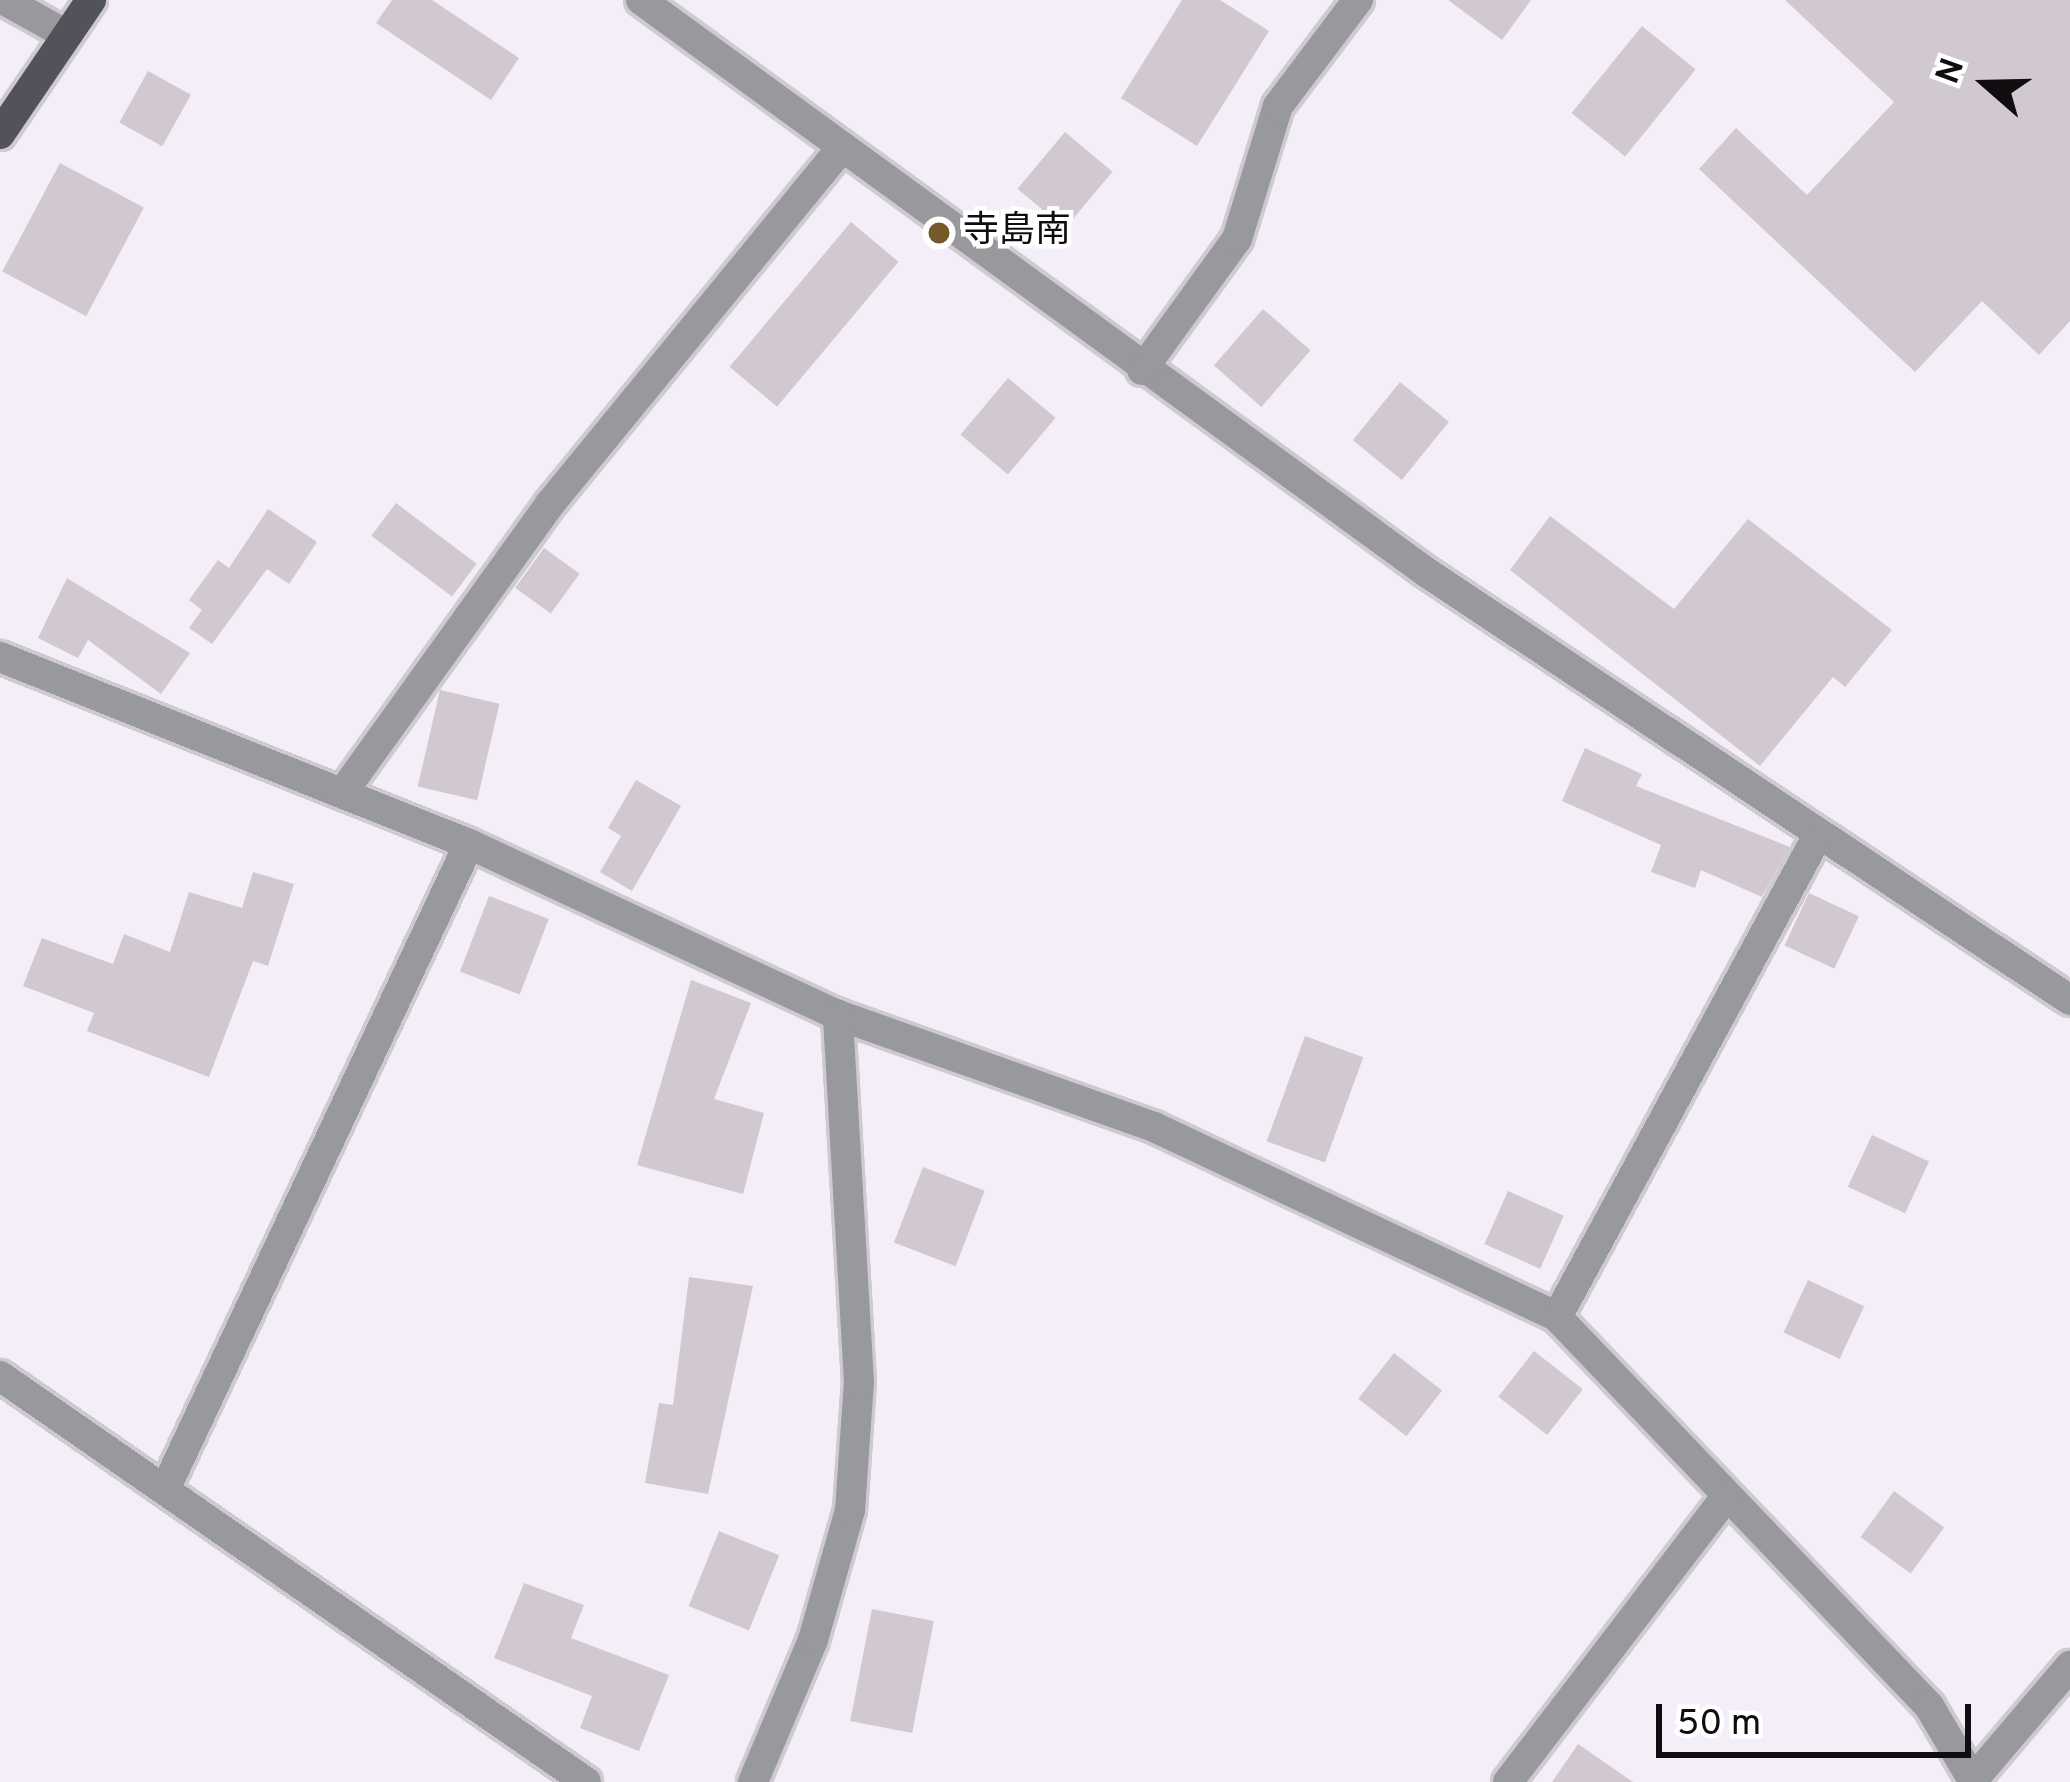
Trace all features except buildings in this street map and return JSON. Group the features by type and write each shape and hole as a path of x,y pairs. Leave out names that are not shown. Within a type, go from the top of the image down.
{"main road":[{"path":"0,134 91,0"}],"street":[{"path":"4,0 67,35"},
{"path":"641,0 1142,370 1817,837 2070,1000"},
{"path":"1142,370 1237,239 1278,106 1358,0"},
{"path":"343,792 550,504 841,148"},
{"path":"0,657 469,844 838,1015 1154,1127 1557,1317 1725,1498 1929,1706 1973,1781 2070,1666"},
{"path":"1557,1317 1817,837"},
{"path":"168,1483 469,844"},
{"path":"753,1782 812,1640 850,1510 859,1382 838,1015"},
{"path":"0,1376 168,1483 586,1782"},
{"path":"1508,1782 1725,1498"}],"place":[{"name":"寺島南","path":"939,233"}]}
